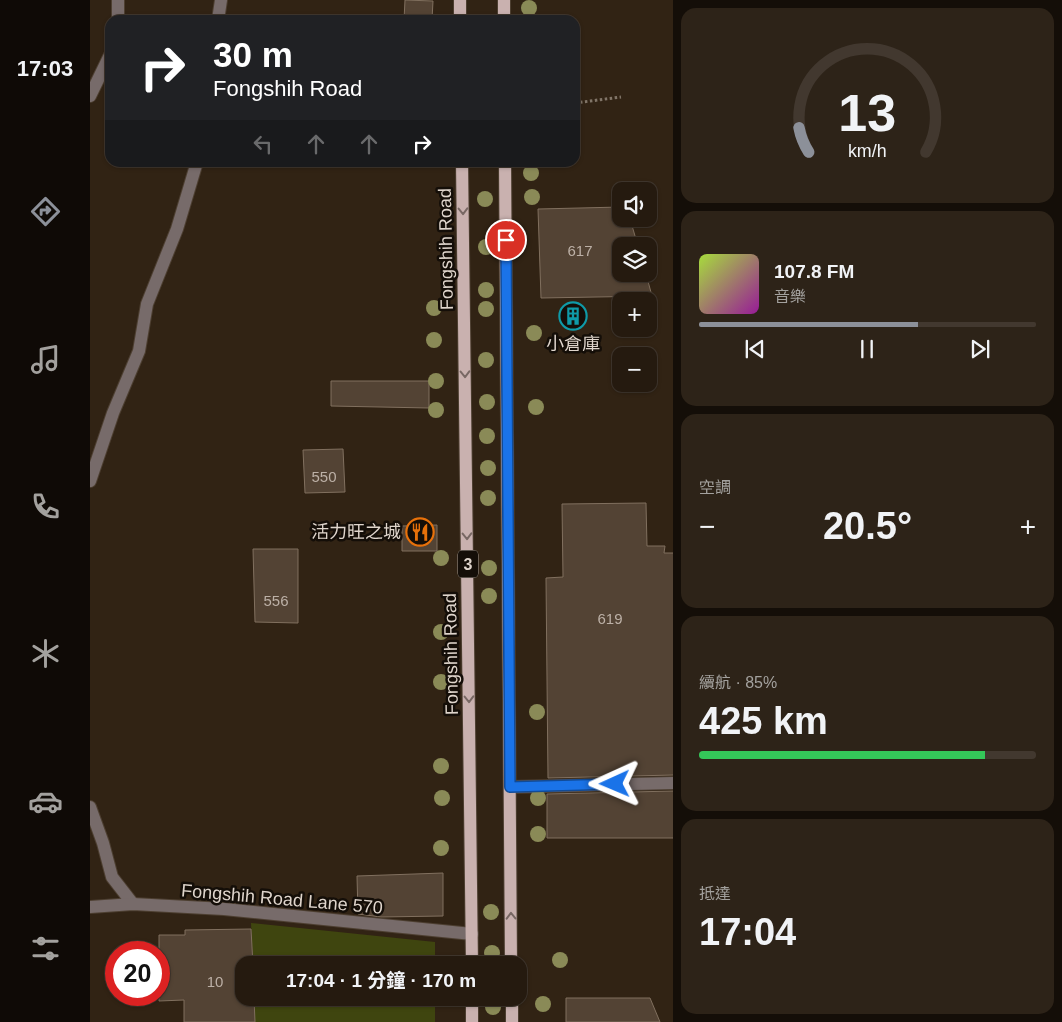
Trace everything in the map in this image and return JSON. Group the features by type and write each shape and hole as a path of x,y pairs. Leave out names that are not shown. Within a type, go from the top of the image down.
{"main road":[{"path":"460,0 460,15"},
{"path":"504,0 504,15"},
{"name":"Fongshih Road","path":"462,167 472,956"},
{"path":"505,167 511,956"},
{"path":"472,1006 472,1022"},
{"path":"512,1006 512,1022"}],"lane":[{"path":"118,0 118,15"},
{"path":"219,15 221,0"},
{"path":"90,96 105,65"},
{"path":"90,481 113,413 139,351 147,304 177,229 196,167"},
{"path":"510,787 673,783"},
{"path":"90,807 103,843 112,877 133,904"},
{"name":"Fongshih Road Lane 570","path":"90,907 133,904 224,910 472,934"}],"path":[{"path":"580,102 621,97"}],"green space":[{"path":"251,923 435,942 435,956 253,956"},
{"path":"254,1006 435,1006 435,1022 255,1022"}],"building":[{"path":"405,0 433,1 432,15 404,15"},
{"path":"612,207 612,227 632,227 635,237 612,237 612,282 648,282 651,292 612,292 612,297 541,298 538,209"},
{"path":"331,381 429,381 429,408 331,406"},
{"path":"343,449 345,492 305,493 303,450"},
{"path":"646,503 647,546 665,546 664,553 673,553 673,775 548,778 546,578 563,577 562,504"},
{"name":"活力旺之城","path":"437,525 437,551 402,551 402,526"},
{"path":"253,549 298,549 298,623 255,622"},
{"path":"673,791 673,838 547,838 547,794"},
{"path":"443,873 443,916 381,917 358,914 357,876"},
{"path":"251,929 252,956 235,956 235,1006 254,1006 255,1022 184,1022 184,1000 170,1001 170,941 159,941 159,935 185,935 185,930"},
{"path":"566,998 650,998 660,1022 566,1022"}],"place":[{"name":"小倉庫","path":"573,316"},
{"name":"活力旺之城","path":"420,532"}],"route":[{"path":"506,240 510,787 615,784"}]}
